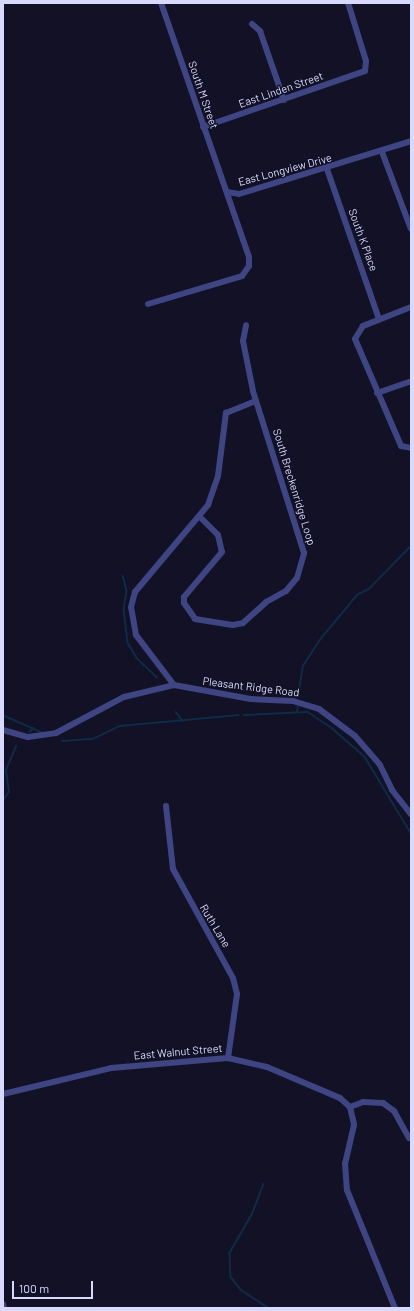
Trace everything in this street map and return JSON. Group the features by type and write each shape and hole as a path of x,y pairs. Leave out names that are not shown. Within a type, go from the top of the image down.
{"street":[{"name":"South M Street","path":"161,3 203,127 227,192"},
{"name":"East Linden Street","path":"203,127 365,71 366,61 348,3"},
{"path":"252,24 260,31 284,100"},
{"name":"East Longview Drive","path":"148,304 235,278 246,272 249,257 227,192 239,194 327,169 411,142"},
{"path":"382,152 411,229"},
{"name":"South K Place","path":"327,169 379,319"},
{"path":"411,308 363,326 355,339 401,446 411,448"},
{"name":"South Breckenridge Loop","path":"200,517 218,535 222,552 184,597 184,603 195,619 233,625 243,622 266,602 286,591 297,578 303,566 302,542 256,400 243,340 246,325"},
{"path":"377,393 411,381"},
{"path":"174,685 140,643 131,607 146,575 200,517 214,492 218,476 226,413 256,400"},
{"name":"Pleasant Ridge Road","path":"3,730 28,737 56,733 124,697 174,685 251,699 293,701 319,709 343,725 368,749 411,814"},
{"name":"Ruth Lane","path":"166,806 173,869 233,978 237,994 228,1058"},
{"name":"East Walnut Street","path":"3,1094 111,1068 228,1058 303,1081 340,1098 350,1107"},
{"path":"395,1308 346,1183 345,1162 354,1124 350,1107 363,1102 383,1103 394,1111 409,1138"},
{"path":"3,1304 4,1308"}],"waterway":[{"path":"298,697 303,666 319,641 357,595 369,589 411,546"},
{"path":"123,576 127,591 124,610 128,643 137,658 157,677"},
{"path":"297,712 298,706"},
{"path":"176,712 183,721"},
{"path":"244,715 308,712 332,728 365,757 411,833"},
{"path":"3,715 41,732"},
{"path":"62,741 93,739 120,726 238,715"},
{"path":"29,732 34,728"},
{"path":"3,800 9,792 6,770 16,746"},
{"path":"264,1184 252,1215 230,1253 231,1277 241,1290 269,1308"}]}
